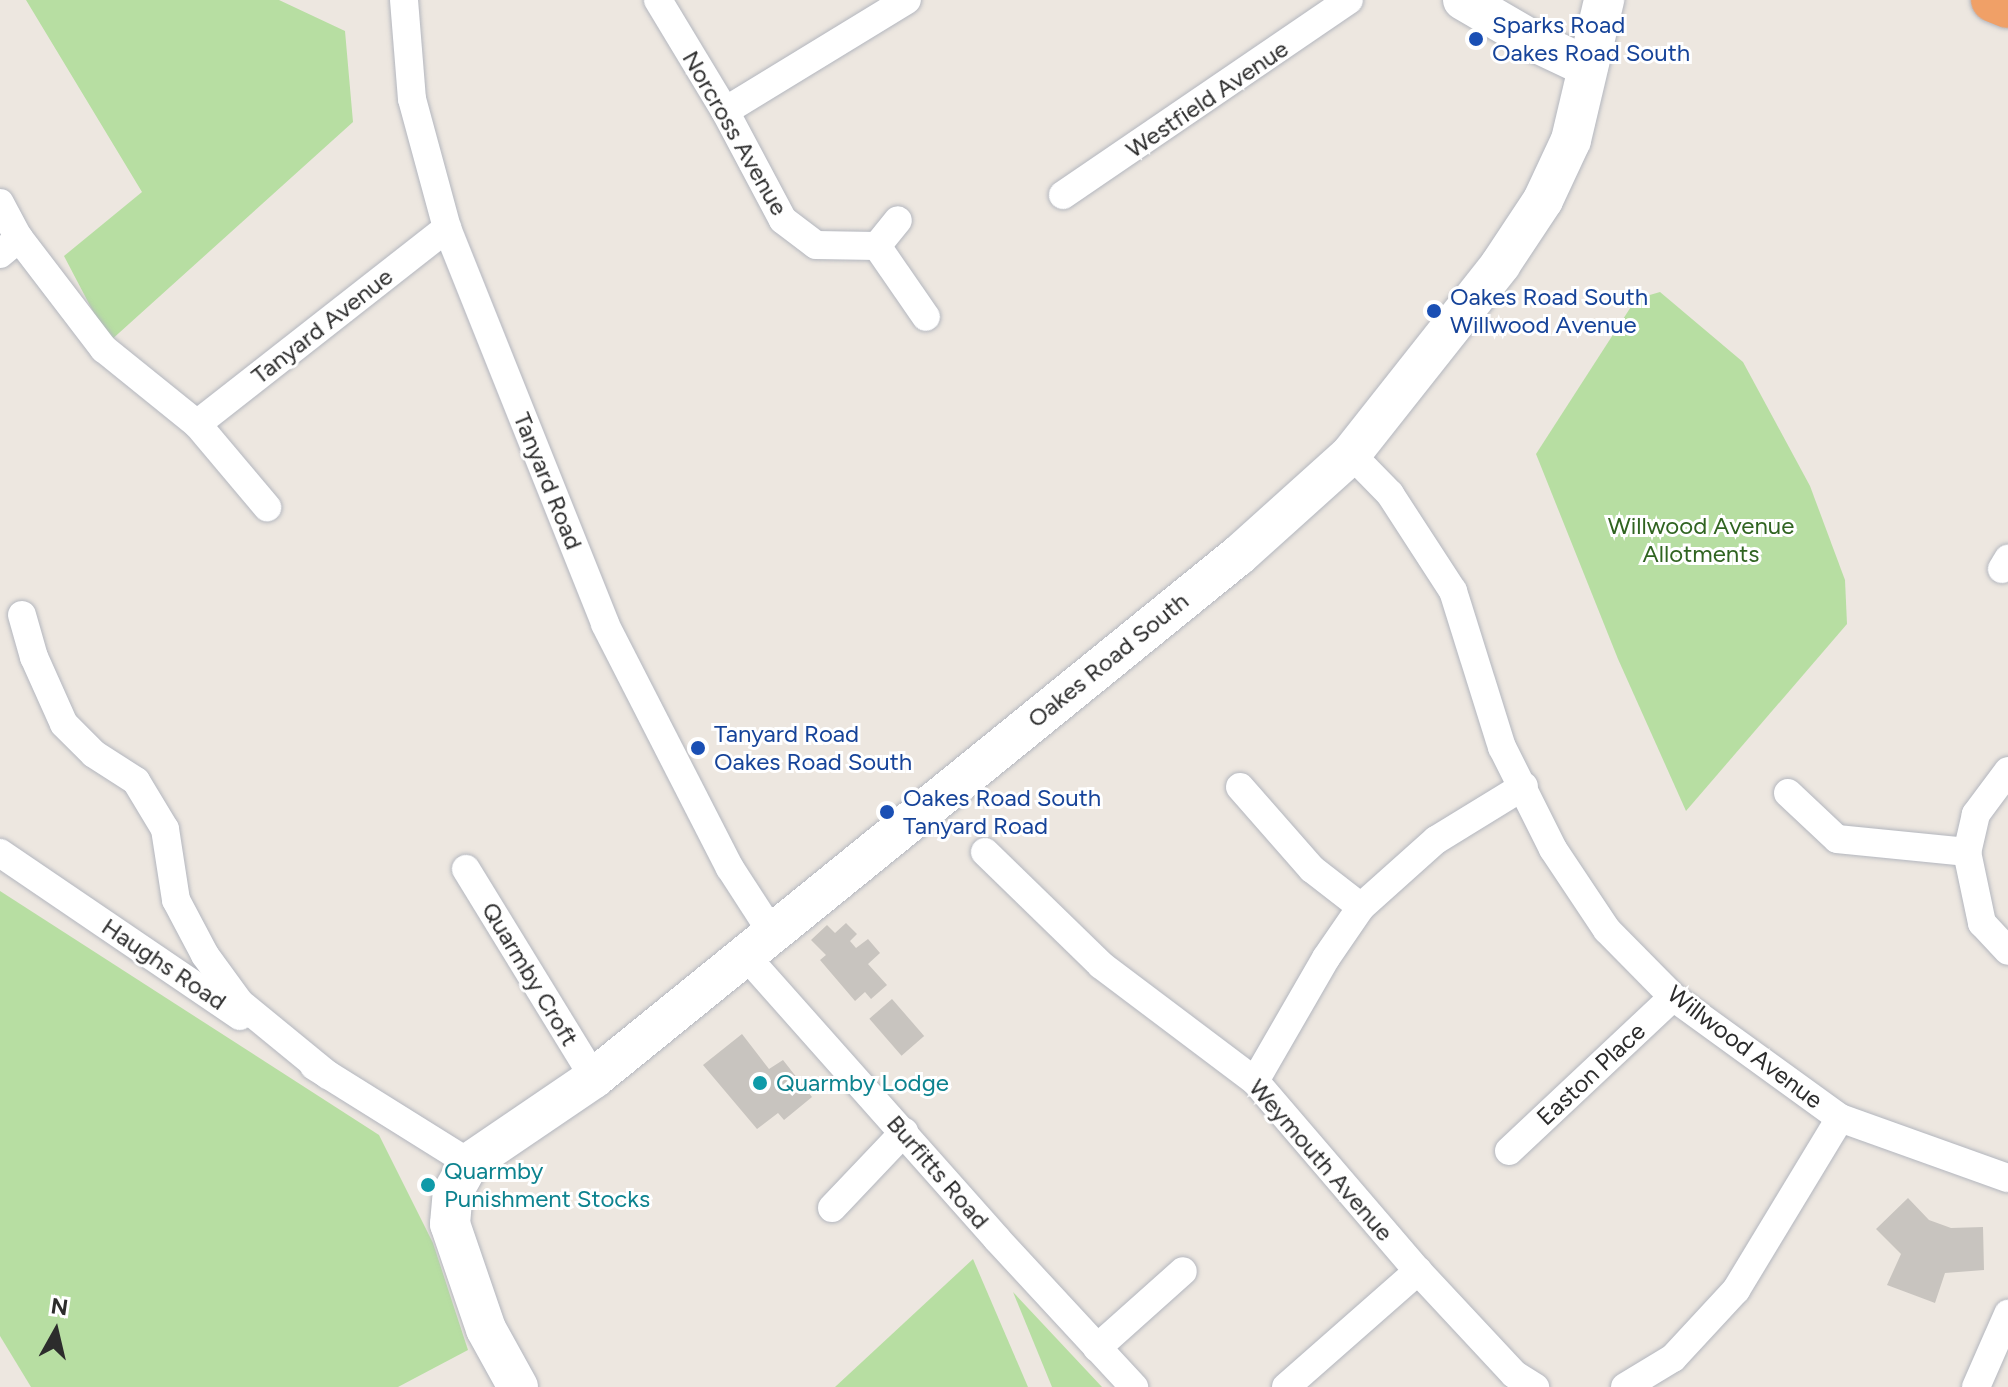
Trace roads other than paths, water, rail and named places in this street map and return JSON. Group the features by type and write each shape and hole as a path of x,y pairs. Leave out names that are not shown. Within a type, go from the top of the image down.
{"highway":[{"path":"1993,0 2008,6"}],"street":[{"name":"Tanyard Road","path":"404,0 412,99 447,228 605,624 730,868 758,944"},
{"name":"Norcross Avenue","path":"658,0 725,111 783,220 816,245 877,246"},
{"path":"725,111 907,0"},
{"name":"Westfield Avenue","path":"1063,195 1349,0"},
{"path":"1463,0 1588,67"},
{"name":"Oakes Road South","path":"461,1178 594,1078 1239,555 1351,454 1500,265 1543,200 1571,140 1604,0"},
{"path":"0,203 9,246 104,349 197,424 267,507"},
{"path":"898,220 877,246 926,317"},
{"name":"Tanyard Avenue","path":"197,424 447,228"},
{"name":"Willwood Avenue","path":"1351,454 1390,494 1453,591 1502,747 1553,849 1607,930 1673,997 1840,1118 2008,1178"},
{"name":"Haughs Road","path":"22,615 34,657 64,724 94,754 136,781 165,829 176,900 205,955 240,1003 461,1178"},
{"path":"2008,771 1976,814 1967,852 1982,923 2008,951"},
{"path":"1255,1081 1361,907 1436,840 1524,786"},
{"path":"1240,787 1312,869 1361,907"},
{"path":"1788,793 1837,839 1967,852"},
{"name":"Weymouth Avenue","path":"985,852 1101,965 1255,1081 1418,1271 1514,1374 1535,1387"},
{"name":"Haughs Road","path":"0,853 328,1075"},
{"name":"Quarmby Croft","path":"466,869 594,1078"},
{"name":"Burfitts Road","path":"758,944 904,1132 1134,1387"},
{"name":"Easton Place","path":"1509,1151 1673,997"},
{"path":"1625,1387 1673,1358 1736,1290 1840,1118"},
{"path":"832,1208 904,1132"},
{"path":"461,1178 450,1224 486,1329 518,1387"},
{"path":"1097,1348 1183,1271"},
{"path":"1286,1387 1418,1271"},
{"path":"1976,1387 2008,1314"}],"place":[{"name":"Sparks Road Oakes Road South","path":"1476,39"},
{"name":"Oakes Road South Willwood Avenue","path":"1434,311"},
{"name":"Tanyard Road Oakes Road South","path":"698,748"},
{"name":"Oakes Road South Tanyard Road","path":"887,812"},
{"name":"Quarmby Lodge","path":"760,1083"},
{"name":"Quarmby Punishment Stocks","path":"428,1185"}],"park label":[{"name":"Willwood Avenue Allotments","path":"1701,540"}]}
